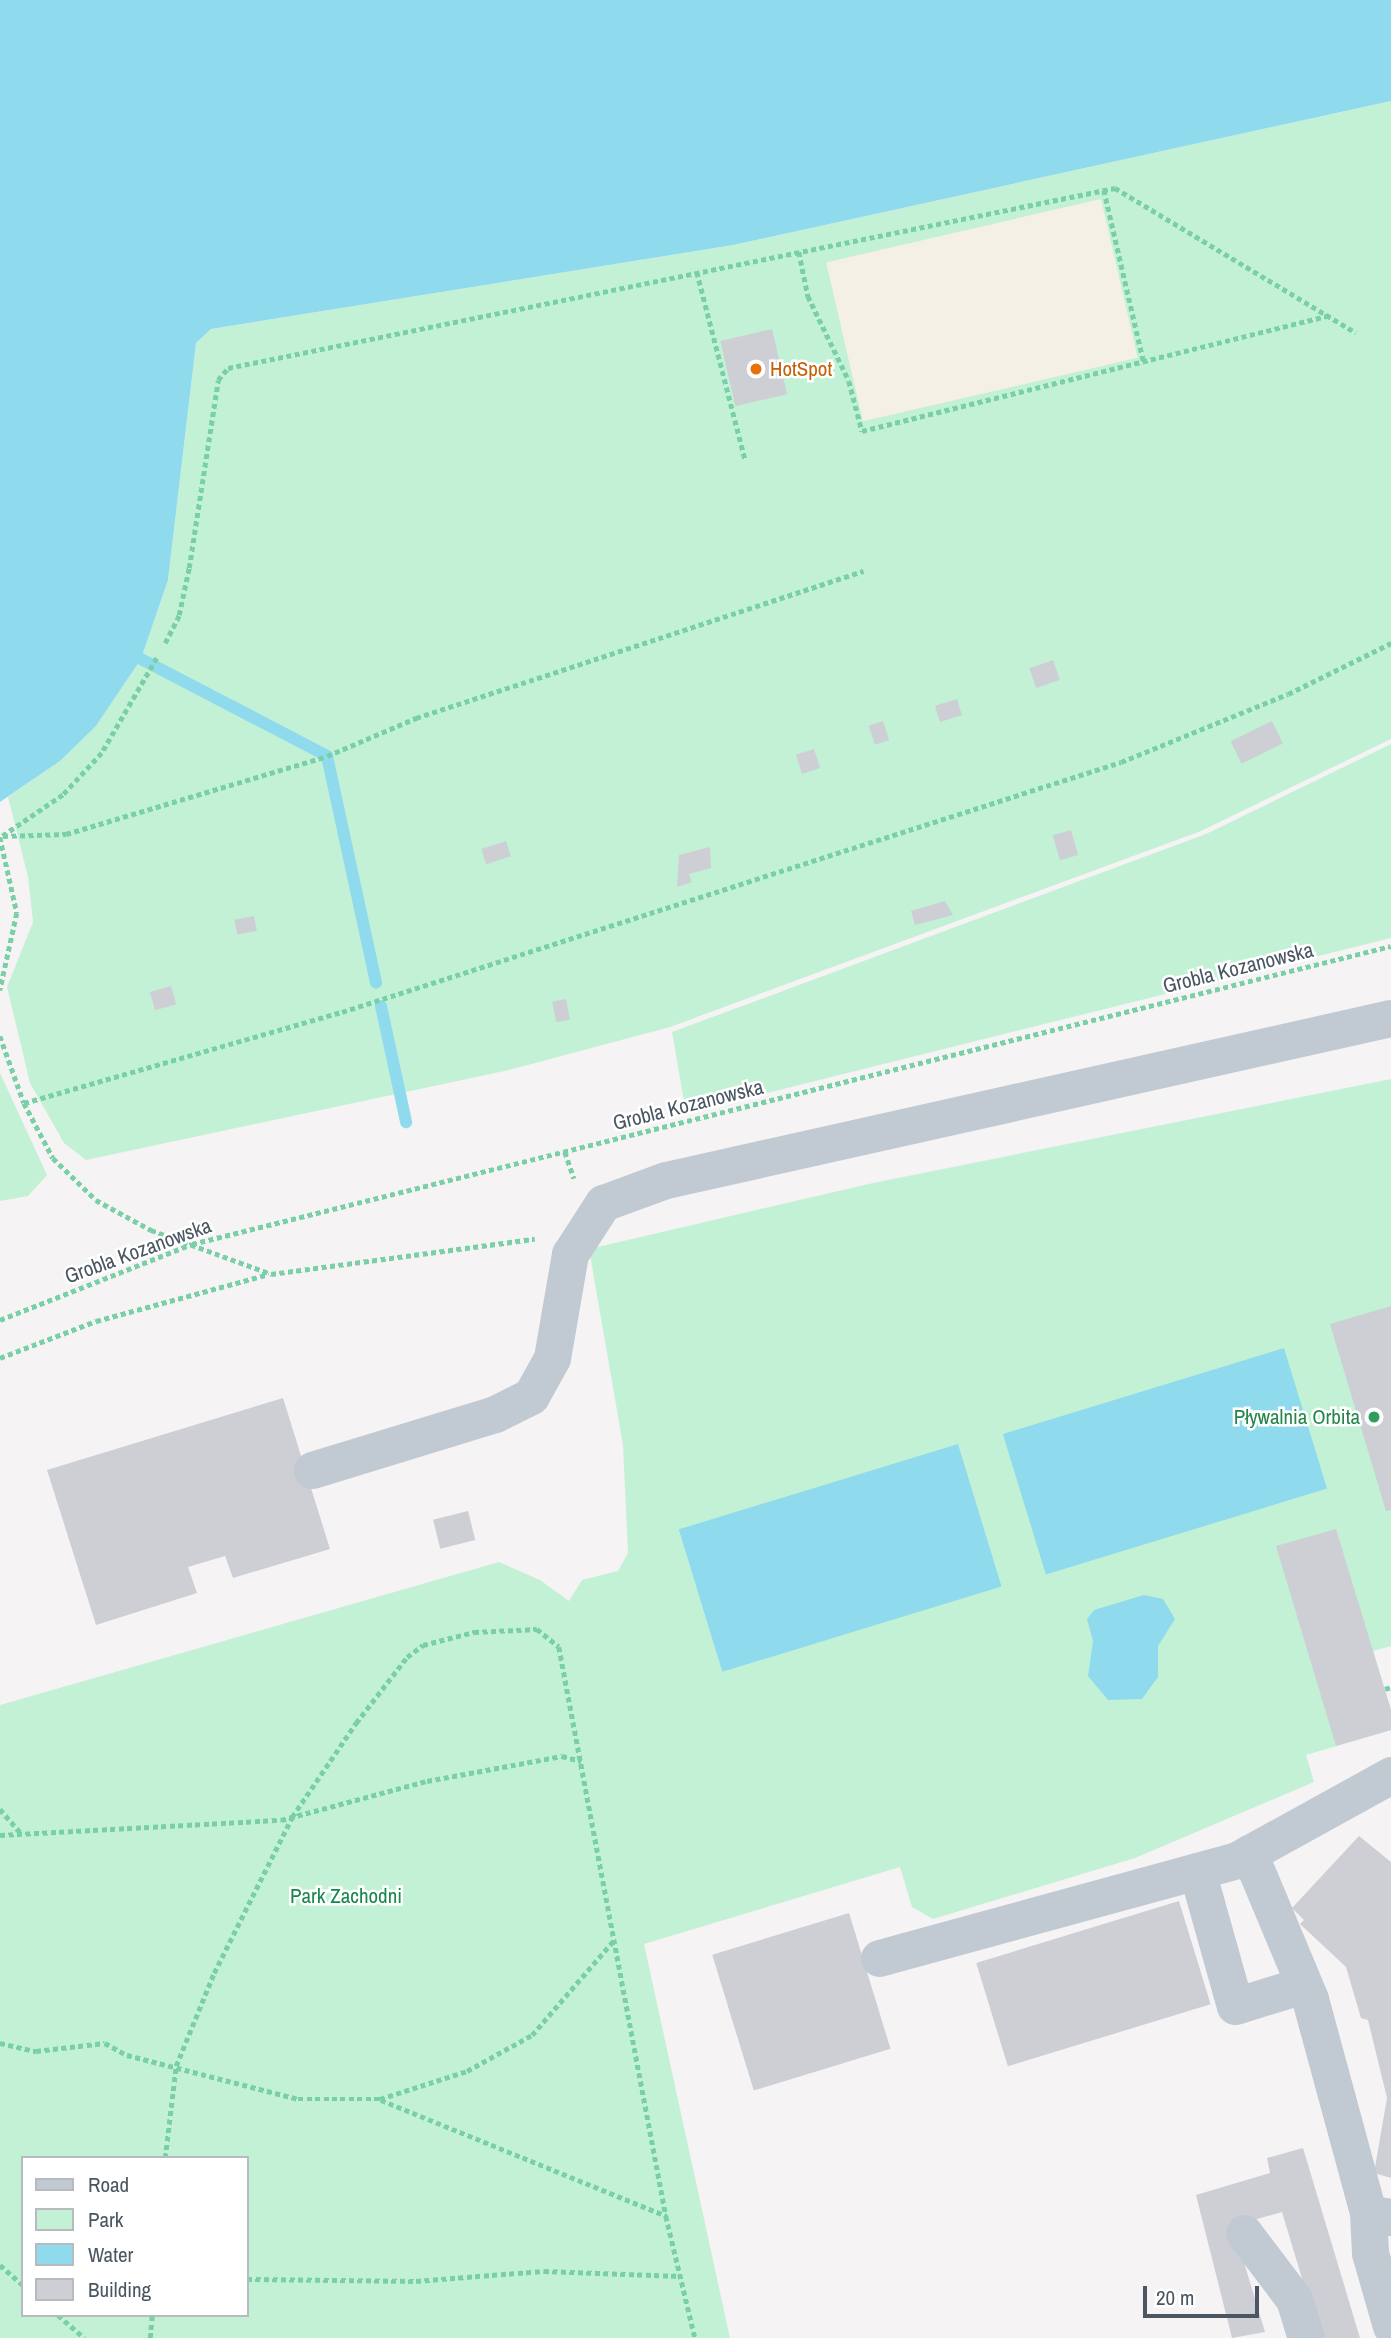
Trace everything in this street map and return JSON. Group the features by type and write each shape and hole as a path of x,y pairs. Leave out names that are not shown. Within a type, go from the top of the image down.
{"lane":[{"path":"312,1470 495,1414 531,1396 552,1358 570,1254 581,1231 603,1203 666,1180 1391,1018"},
{"path":"879,1958 1197,1871 1249,1853 1391,1775"},
{"path":"1249,1853 1303,1984 1379,2215 1370,2253 1391,2326"},
{"path":"1197,1871 1235,2007 1303,1984"},
{"path":"1244,2233 1294,2299 1306,2338"}],"path":[{"path":"165,643 179,615 189,568 218,380 228,368 1115,188 1332,315 1356,333"},
{"path":"1104,190 1144,363"},
{"path":"799,252 808,296 849,381 862,431 1332,315"},
{"path":"697,272 745,459"},
{"path":"2,836 66,834 327,757 416,718 863,571"},
{"path":"24,1103 342,1012 1121,762 1288,694 1391,643"},
{"path":"2,836 63,795 103,753 157,658"},
{"path":"0,990 17,913 2,836"},
{"name":"Grobla Kozanowska","path":"0,1320 192,1244 1391,946"},
{"path":"0,1036 24,1103 53,1158 96,1200 142,1225 271,1274"},
{"path":"0,1359 96,1321 271,1274 416,1259 581,1231"},
{"path":"165,2156 176,2066 214,1973 292,1817 407,1657 423,1645 474,1632 537,1629 551,1635 559,1647 666,2216 695,2338"},
{"path":"1385,1689 1391,1687"},
{"path":"0,1835 292,1817 441,1779 562,1755 581,1761"},
{"path":"0,1809 22,1833"},
{"path":"0,2043 36,2051 105,2043 176,2066 298,2099 380,2099 467,2071 532,2035 614,1941"},
{"path":"380,2099 666,2216"},
{"path":"0,2265 21,2283"},
{"path":"248,2279 379,2283 544,2271 680,2276"},
{"path":"60,2317 84,2338"},
{"path":"150,2338 152,2317"}],"green space":[{"path":"1391,101 1391,739 1201,831 670,1027 509,1070 86,1160 64,1143 30,1083 7,987 33,922 28,877 8,797 60,761 96,726 141,659 168,580 196,343 211,329 733,245"},
{"path":"1391,744 1391,938 686,1113 672,1032 1206,834"},
{"path":"0,1073 47,1175 28,1196 0,1201"},
{"name":"Park Zachodni","path":"1391,1079 1391,1646 1373,1651 1391,1710 1391,1730 1306,1755 1314,1782 1135,1858 933,1919 912,1907 900,1867 644,1944 730,2338 0,2338 0,1705 499,1562 540,1580 569,1601 582,1580 618,1571 628,1553 623,1445 589,1249 873,1183"}],"sand":[{"path":"1101,199 1138,358 863,421 826,262"}],"water":[{"path":"0,0 1391,0 1391,101 733,245 211,329 196,343 168,580 141,659 96,726 60,761 0,802"},
{"path":"1284,1348 1327,1489 1046,1575 1003,1434"},
{"path":"958,1444 1002,1586 722,1672 679,1529"},
{"path":"1144,1595 1163,1599 1175,1619 1158,1646 1158,1677 1142,1699 1108,1700 1088,1676 1093,1641 1087,1619 1094,1610"}],"building":[{"path":"772,329 787,394 735,406 720,341"},
{"path":"1053,660 1060,680 1036,688 1029,668"},
{"path":"957,699 962,715 940,722 935,706"},
{"path":"883,721 889,740 875,745 869,726"},
{"path":"1272,721 1283,743 1242,764 1231,741"},
{"path":"814,749 820,768 802,774 796,755"},
{"path":"1071,830 1078,855 1060,860 1053,835"},
{"path":"506,841 511,856 486,864 481,849"},
{"path":"710,847 711,868 689,874 692,882 677,887 679,855"},
{"path":"945,901 953,915 915,925 911,911"},
{"path":"254,916 257,931 237,935 234,920"},
{"path":"171,986 176,1004 155,1010 150,992"},
{"path":"566,999 570,1020 556,1022 552,1002"},
{"name":"Pływalnia Orbita","path":"1391,1306 1391,1510 1386,1511 1330,1324"},
{"path":"283,1398 330,1549 233,1578 225,1556 188,1567 197,1593 96,1625 47,1470"},
{"path":"468,1511 475,1540 440,1549 433,1520"},
{"path":"1336,1529 1391,1710 1391,1730 1336,1746 1276,1546"},
{"path":"1359,1836 1391,1862 1391,2178 1374,2173 1387,2098 1368,2020 1361,2018 1346,1967 1300,1924 1304,1920 1292,1908"},
{"path":"1179,1901 1211,2004 1008,2066 976,1963"},
{"path":"849,1913 891,2049 754,2091 712,1955"},
{"path":"1303,2148 1360,2338 1320,2338 1282,2212 1233,2226 1265,2332 1232,2338 1196,2195 1270,2173 1267,2158"}],"waterway":[{"path":"141,659 327,756 376,983"},
{"path":"381,1006 406,1122"}],"place":[{"name":"HotSpot","path":"756,369"},
{"name":"Pływalnia Orbita","path":"1374,1417"}]}
